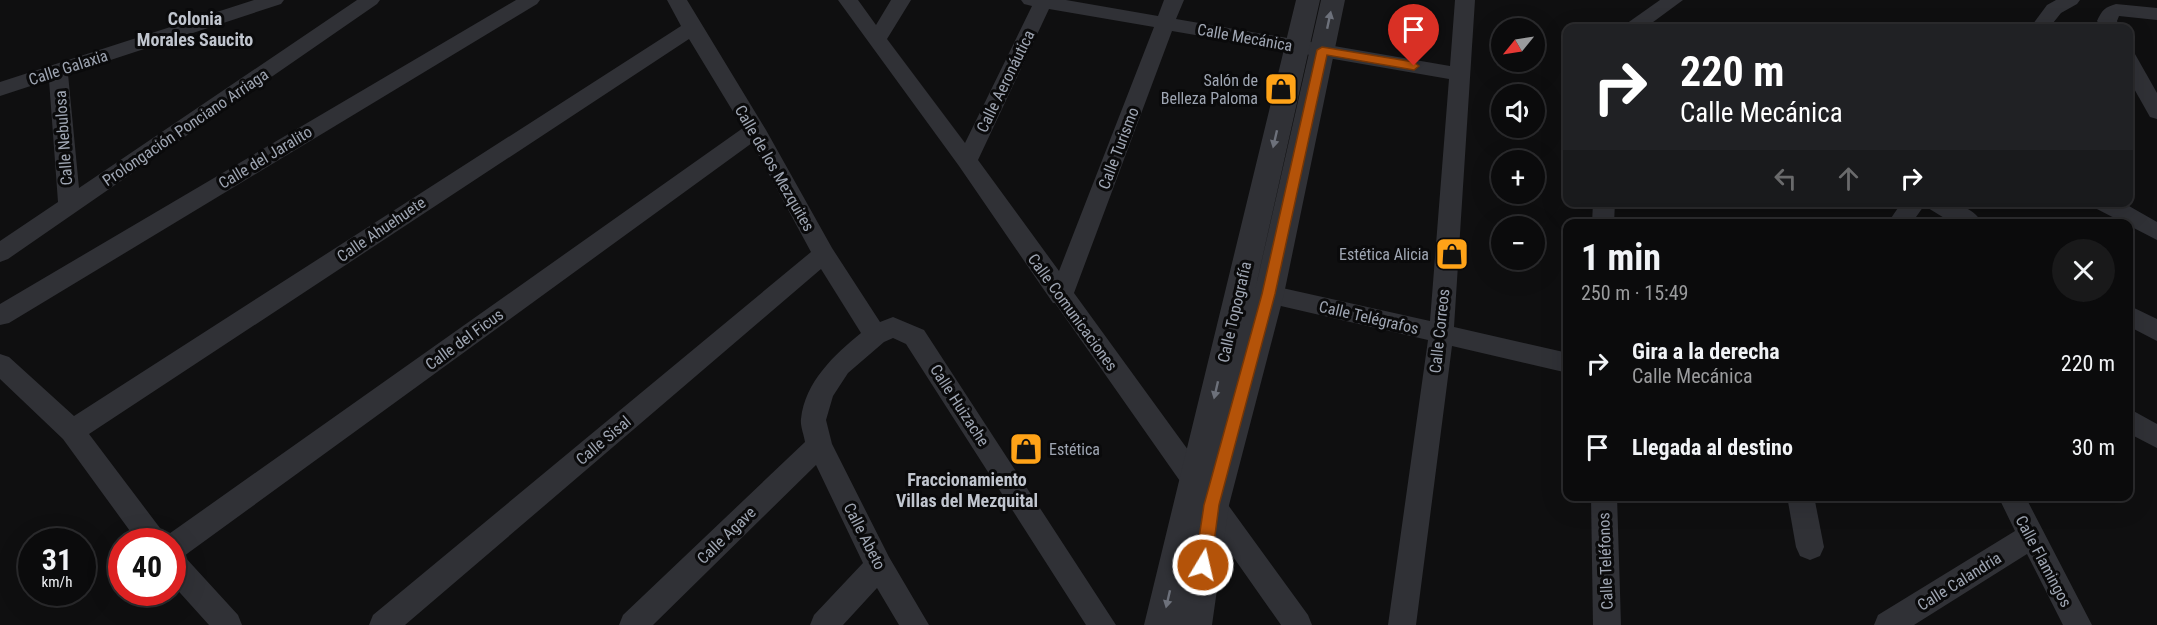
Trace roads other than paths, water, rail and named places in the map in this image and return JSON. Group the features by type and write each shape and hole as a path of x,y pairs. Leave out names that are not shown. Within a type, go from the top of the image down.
{"street":[{"name":"Calle Galaxia","path":"0,89 274,0"},
{"name":"Prolongación Ponciano Arriaga","path":"0,253 370,0"},
{"name":"Calle del Jaralito","path":"0,316 530,0"},
{"name":"Calle de los Mezquites","path":"677,0 755,130 824,254 875,334"},
{"name":"Calle Comunicaciones","path":"848,0 967,161 1061,296 1298,625"},
{"path":"876,40 901,0"},
{"name":"Calle Turismo","path":"1061,296 1174,0"},
{"name":"Calle Topografía","path":"1162,625 1269,294 1310,48 1308,0"},
{"name":"Calle Topografía","path":"1194,625 1203,493 1240,288 1310,48 1333,0"},
{"name":"Calle Correos","path":"1402,625 1440,333 1465,0"},
{"path":"1639,24 1673,0"},
{"path":"2042,24 2054,9 2070,0"},
{"path":"2135,0 2157,2"},
{"name":"Calle Mecánica","path":"1040,1 1459,74"},
{"name":"Calle Aeronáutica","path":"967,161 1040,1"},
{"path":"2109,24 2107,21 2111,12 2116,10 2157,14"},
{"name":"Calle Ahuehuete","path":"72,431 692,28"},
{"path":"2133,68 2157,112"},
{"name":"Calle Nebulosa","path":"58,70 69,206"},
{"name":"Calle del Ficus","path":"186,538 755,130"},
{"path":"1902,219 1911,207"},
{"path":"1944,207 1964,219"},
{"path":"2112,207 2157,232"},
{"name":"Calle Sisal","path":"383,625 824,254"},
{"name":"Calle Telégrafos","path":"1240,288 1563,362"},
{"path":"2133,317 2157,331"},
{"name":"Calle Huizache","path":"875,334 894,327 905,330 915,337 1102,625"},
{"name":"Calle Abeto","path":"875,334 839,366 821,393 813,420 819,445 879,566 915,625"},
{"path":"0,364 72,431 145,528"},
{"path":"2133,422 2157,436"},
{"name":"Calle Agave","path":"633,625 819,445"},
{"name":"Calle Teléfonos","path":"1604,501 1607,625"},
{"path":"1801,501 1810,547"},
{"name":"Calle Flamingos","path":"2013,501 2030,537 2078,625"},
{"name":"Calle Calandria","path":"1888,625 2030,537"},
{"path":"824,625 879,566"},
{"path":"186,578 228,625"}],"place":[{"name":"Salón de Belleza Paloma","path":"1281,89"},
{"name":"Estética Alicia","path":"1452,254"},
{"name":"Estética","path":"1026,449"}],"district":[{"name":"Colonia Morales Saucito","path":"195,29"},
{"name":"Fraccionamiento Villas del Mezquital","path":"967,490"}]}
